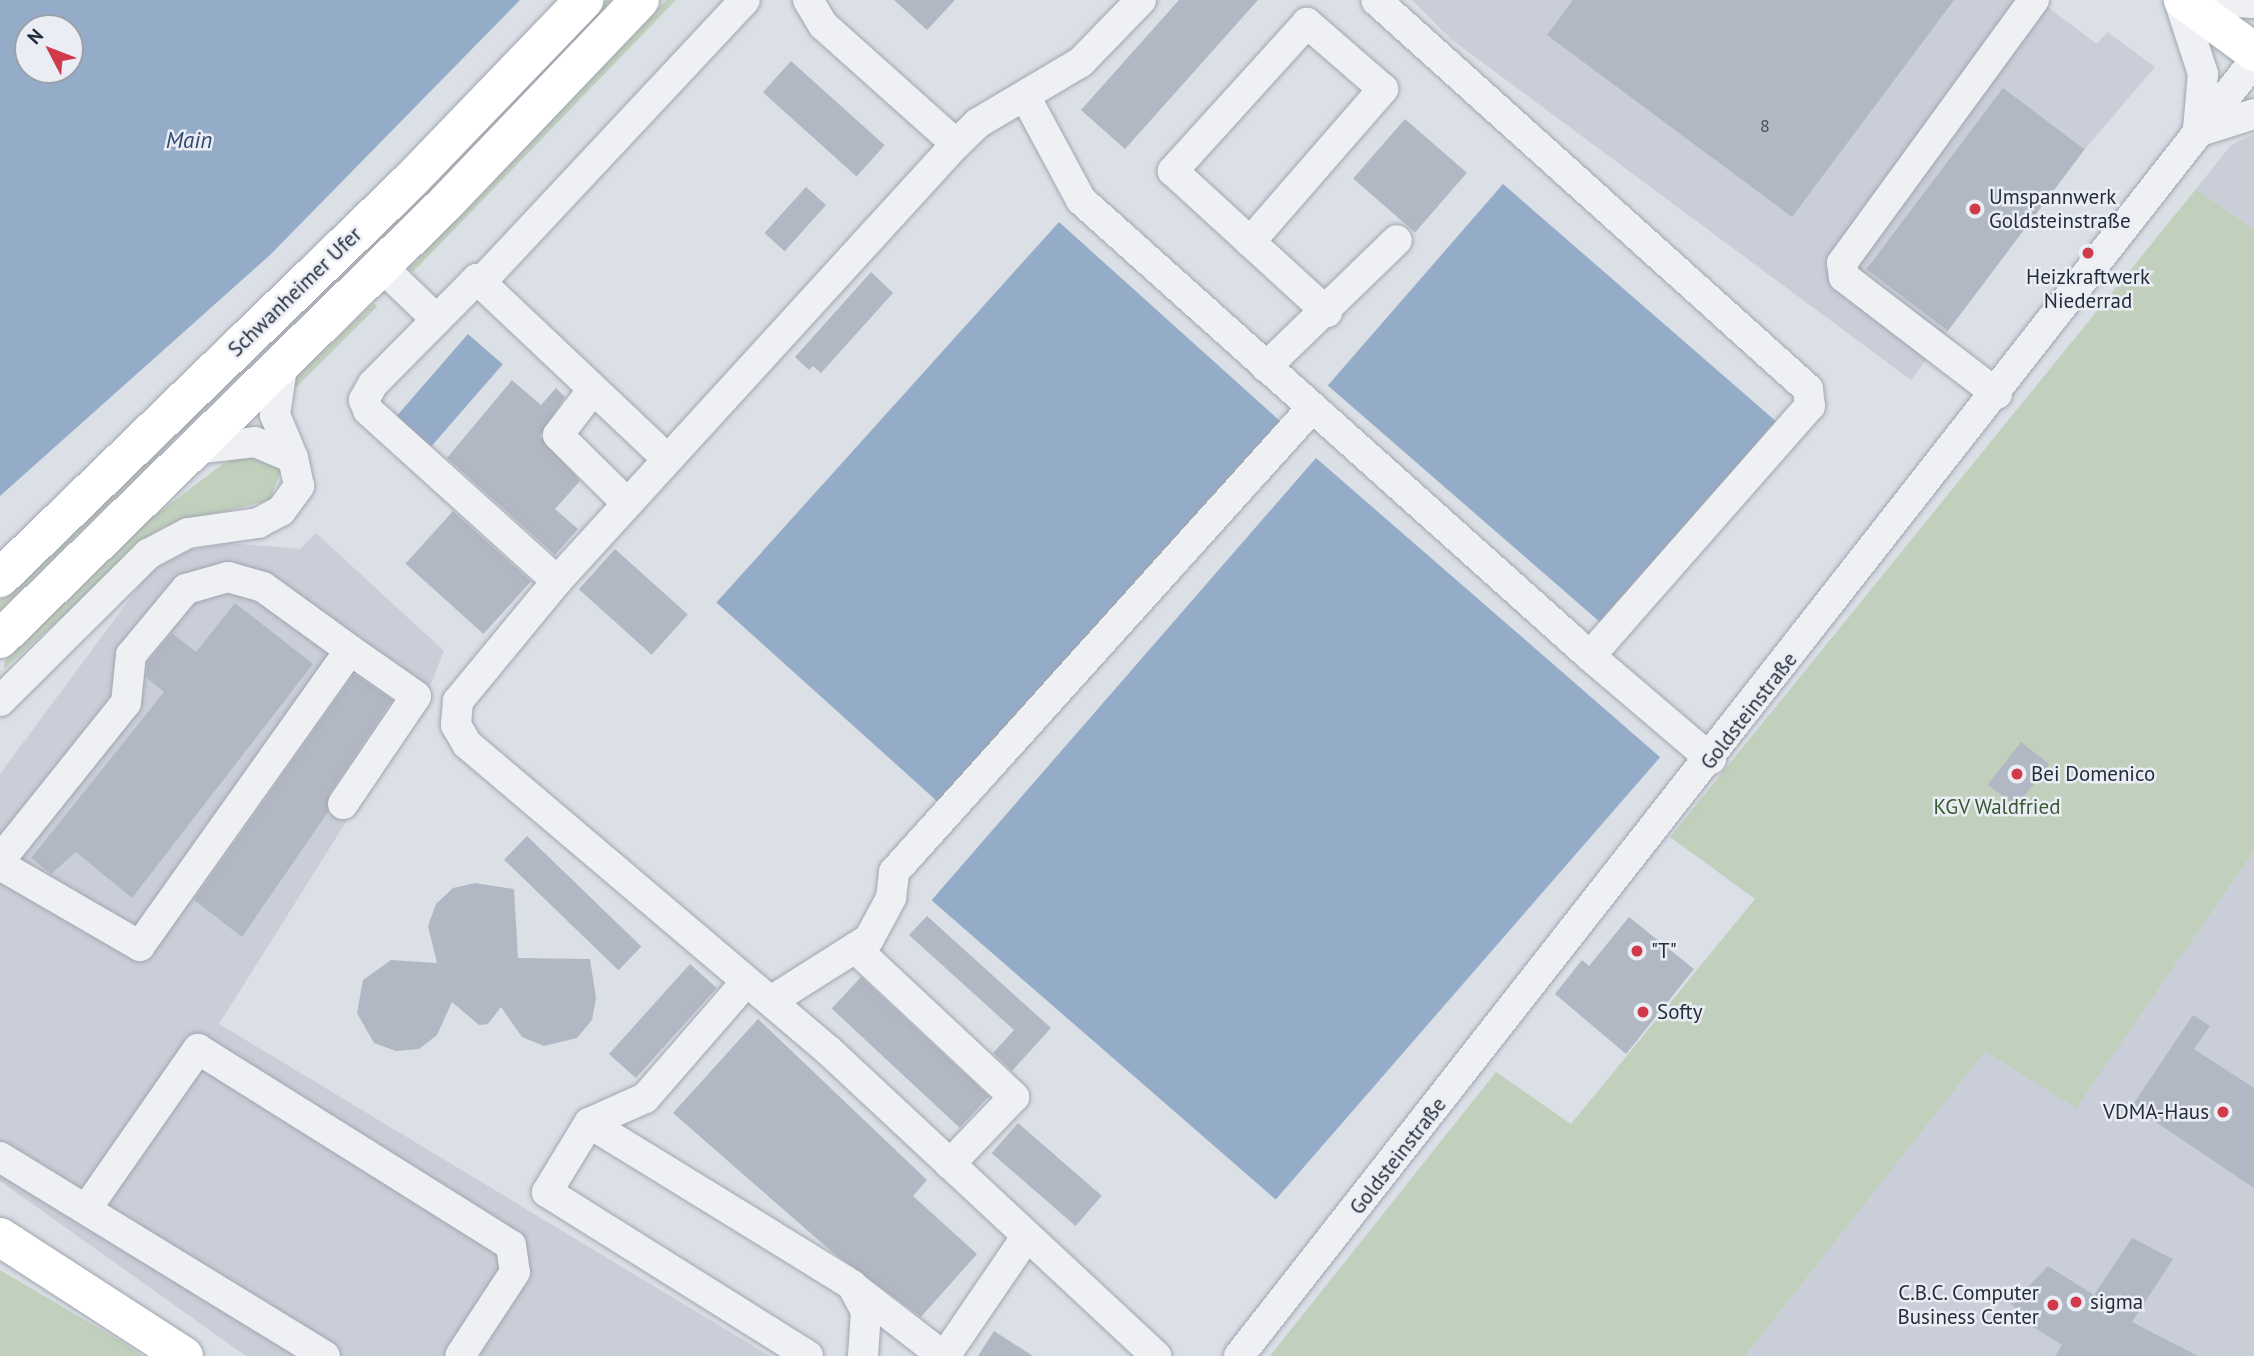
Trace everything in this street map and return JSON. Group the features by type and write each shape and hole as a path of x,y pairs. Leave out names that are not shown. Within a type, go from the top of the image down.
{"main road":[{"name":"Schwanheimer Ufer","path":"0,578 411,180 584,0"},
{"name":"Schwanheimer Ufer","path":"0,639 382,266 640,0"},
{"path":"2181,0 2254,52"},
{"path":"0,1237 177,1353"}],"street":[{"path":"481,282 745,0"},
{"path":"808,0 823,25 957,144"},
{"path":"1141,0 1081,62 978,123 957,144 666,458 557,581 458,701 456,725 467,744 771,1001 1156,1356"},
{"path":"1376,0 1808,389 1810,406 1590,656"},
{"path":"1997,394 1844,277 1842,263 2034,0"},
{"path":"2181,0 2203,74 2197,132 2254,114"},
{"path":"2202,0 2254,3"},
{"path":"1250,242 1383,89 1307,23 1173,171 1250,242 1328,312"},
{"name":"Goldsteinstraße","path":"1239,1356 1711,759 2254,61"},
{"path":"1025,96 1081,201 1590,656 1711,759"},
{"path":"1266,367 1328,312 1397,240"},
{"path":"382,266 434,317"},
{"path":"557,581 368,410 367,391 470,281 481,282 591,393 666,458"},
{"name":"Schwanheimer Ufer","path":"0,701 148,554 188,533 258,523 281,511 299,486 293,458 275,415 283,361"},
{"path":"591,393 558,435 626,502"},
{"path":"771,1001 869,939 891,898 894,872 1312,408"},
{"path":"194,449 255,442 293,458"},
{"path":"0,860 126,703 131,655 186,589 228,577 263,587 416,695 343,804"},
{"path":"0,866 140,946 350,650"},
{"path":"855,948 1014,1097 950,1164"},
{"path":"746,982 645,1098 589,1123 547,1192 808,1356"},
{"path":"87,1208 198,1049 511,1245 515,1272 460,1356"},
{"path":"589,1123 852,1285 944,1356 1027,1236"},
{"path":"0,1157 325,1356"},
{"path":"852,1285 866,1311 863,1356"}],"shaded area":[{"name":"Heizkraftwerk Niederrad","path":"1412,0 2038,0 2097,44 2107,32 2155,67 2085,149 1911,380 1452,40"},
{"path":"2254,134 2254,229 2196,189 2231,145"},
{"path":"316,533 444,651 427,693 219,1024 770,1356 246,1356 0,1181 0,774 149,573 183,551 230,543 300,549"},
{"path":"2254,851 2254,1356 1745,1356 1985,1050 2076,1107"}],"green space":[{"path":"606,0 615,0 496,124 0,610 0,600"},
{"path":"666,0 676,0 413,272 409,268"},
{"name":"KGV Waldfried","path":"2196,189 2254,229 2254,851 2076,1108 1985,1051 1745,1356 1270,1356 1496,1072 1571,1124 1755,899 1670,837"},
{"path":"374,303 377,307 291,392 290,383"},
{"path":"254,450 282,468 270,500 163,527 4,669 5,660 150,519 223,464"},
{"path":"0,1270 124,1343 142,1356 0,1356"}],"water":[{"name":"Main","path":"0,0 520,0 270,255 0,496"},
{"path":"1503,184 1780,425 1605,626 1328,386"},
{"path":"1059,222 1284,425 942,805 716,602"},
{"path":"468,334 503,364 430,448 395,418"},
{"path":"1316,458 1660,757 1276,1199 932,900"}],"building":[{"path":"894,0 955,0 927,30"},
{"path":"1179,0 1258,0 1125,149 1081,110"},
{"path":"1573,0 1954,0 1792,217 1547,35"},
{"path":"791,61 885,145 857,177 763,92"},
{"name":"Umspannwerk Goldsteinstraße","path":"2003,88 2084,149 1948,331 1866,269"},
{"path":"1405,119 1467,173 1415,232 1353,179"},
{"path":"806,187 826,205 785,251 765,233"},
{"path":"871,272 893,293 821,373 813,366 809,370 795,357"},
{"path":"512,380 541,405 556,388 565,397 540,436 580,481 555,509 578,529 555,555 447,458"},
{"path":"453,511 531,581 484,634 405,564"},
{"path":"615,549 688,615 652,655 579,589"},
{"path":"235,603 313,664 132,898 76,852 51,874 31,858 164,692 146,677 148,662 172,633 196,652"},
{"path":"354,674 392,700 329,794 328,812 242,937 194,900"},
{"path":"2021,742 2049,764 2016,807 1988,785"},
{"path":"527,836 641,946 618,970 504,860"},
{"path":"475,883 514,889 518,958 590,959 596,998 592,1020 577,1038 544,1046 522,1037 501,1007 488,1024 479,1025 452,1002 437,1035 419,1049 396,1051 374,1043 357,1013 363,980 391,960 437,963 428,926 436,904 453,888"},
{"path":"927,916 1051,1028 1012,1071 993,1053 1014,1030 909,935"},
{"path":"1629,917 1694,969 1626,1054 1555,994 1582,960 1589,966"},
{"path":"690,964 717,988 636,1078 609,1054"},
{"path":"861,977 989,1096 960,1128 832,1008"},
{"path":"2193,1015 2210,1026 2194,1049 2254,1088 2254,1188 2132,1106"},
{"path":"758,1019 927,1180 913,1196 977,1254 921,1317 831,1251 673,1113"},
{"path":"1018,1123 1102,1196 1076,1226 992,1153"},
{"name":"sigma","path":"2132,1238 2173,1259 2132,1322 2198,1356 2055,1356 2062,1345 2027,1323 1997,1287 2027,1288 2048,1266 2094,1295"},
{"path":"994,1331 1033,1356 978,1356"}],"place":[{"name":"Umspannwerk Goldsteinstraße","path":"1975,209"},
{"name":"Heizkraftwerk Niederrad","path":"2088,253"},
{"name":"Bei Domenico","path":"2017,774"},
{"name":"\"T\"","path":"1637,951"},
{"name":"Softy","path":"1643,1012"},
{"name":"VDMA-Haus","path":"2223,1112"},
{"name":"sigma","path":"2076,1302"},
{"name":"C.B.C. Computer Business Center","path":"2053,1305"}]}
